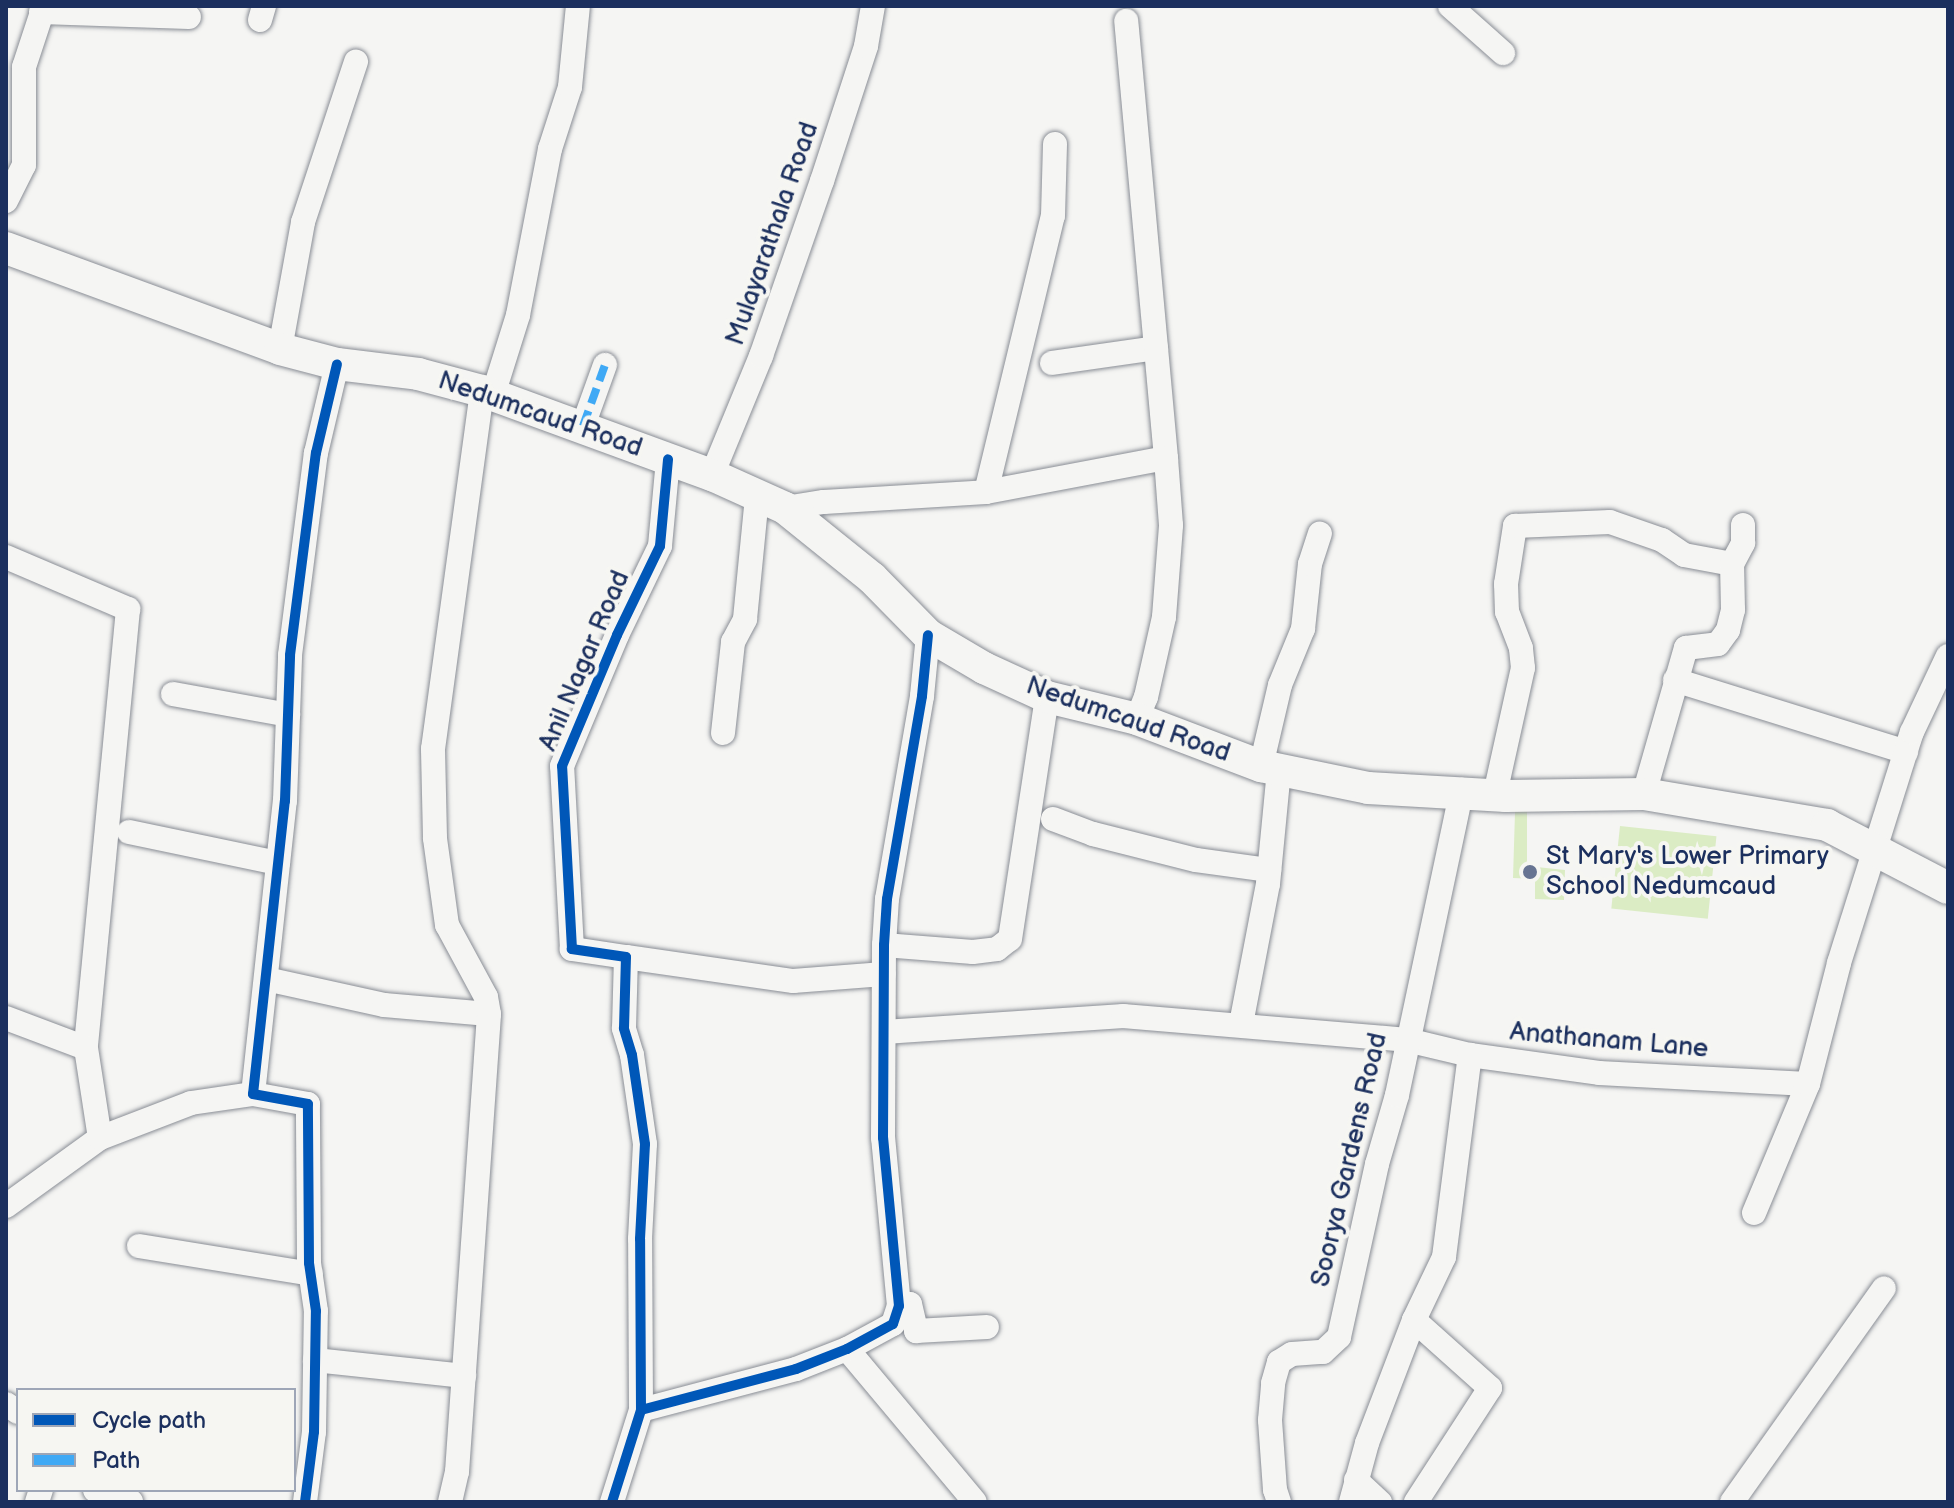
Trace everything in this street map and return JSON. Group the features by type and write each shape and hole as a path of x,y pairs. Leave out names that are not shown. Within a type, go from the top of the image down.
{"main road":[{"name":"Nedumcaud Road","path":"6,248 280,349 337,364 418,374 487,393 712,475 771,502 872,578 928,635 984,668 1047,697 1137,719 1270,768 1368,788 1462,790 1495,794 1644,794 1827,825 1948,888"}],"street":[{"path":"450,1502 457,1472 489,1014 486,997 447,925 435,838 433,749 487,393 518,315 550,149 570,87 578,6"},
{"name":"Mulayarathala Road","path":"712,475 761,356 822,181 866,46 873,6"},
{"path":"1450,6 1503,53"},
{"path":"6,201 24,165 24,67 42,9 189,17"},
{"path":"1126,21 1171,525 1167,593 1159,649 1137,719"},
{"path":"280,349 303,222 356,62"},
{"path":"986,492 1053,216 1055,144"},
{"path":"1052,363 1156,348"},
{"path":"253,1094 285,801 290,655 316,453 337,364"},
{"path":"583,426 605,365"},
{"path":"723,733 733,642 745,619 771,502 824,502 986,492 1166,458"},
{"name":"Anil Nagar Road","path":"626,957 572,949 562,766 611,648 660,546 668,459"},
{"path":"1495,794 1523,668 1521,648 1507,612 1506,584 1515,526 1610,522 1662,540 1684,555 1732,564"},
{"path":"1644,794 1686,648 1718,644 1728,630 1733,610 1732,564 1743,543 1743,525"},
{"path":"1241,1024 1269,870 1270,768 1280,685 1303,629 1310,564 1320,534"},
{"path":"6,557 128,609 86,1048 100,1138"},
{"path":"641,1410 758,1382 847,1349 893,1324 899,1306 883,1138 884,945 887,899 922,696 928,635"},
{"path":"1754,1213 1808,1084 1831,992 1906,752 1929,692 1948,656"},
{"path":"1675,680 1906,752"},
{"path":"173,694 288,715"},
{"path":"884,945 973,952 997,949 1010,939 1047,697"},
{"name":"Soorya Gardens Road","path":"1279,1502 1275,1490 1270,1420 1279,1362 1292,1354 1323,1352 1339,1337 1462,790"},
{"path":"1053,819 1093,834 1196,860 1269,870"},
{"path":"129,832 278,863"},
{"path":"612,1502 641,1410 640,1239 645,1144 632,1055 624,1028 626,957 793,981 884,974"},
{"path":"266,979 384,1005 489,1014"},
{"name":"Anathanam Lane","path":"884,1032 1123,1016 1407,1040 1470,1055 1599,1073 1808,1084"},
{"path":"6,1018 86,1048"},
{"path":"1380,1502 1354,1491 1414,1320 1444,1257 1470,1055"},
{"path":"6,1206 100,1138 191,1103 253,1094 308,1104 311,1274 316,1311 314,1432 305,1502"},
{"path":"139,1246 311,1274"},
{"path":"1732,1502 1884,1288"},
{"path":"899,1306 910,1304 916,1331 987,1327"},
{"path":"1414,1320 1490,1388 1416,1502"},
{"path":"847,1349 975,1502"},
{"path":"315,1360 464,1376"},
{"path":"101,1492 131,1502"}],"green space":[{"path":"1527,811 1527,866 1565,870 1564,900 1535,899 1535,879 1513,878 1515,812"},
{"path":"1620,826 1716,836 1708,919 1611,909"}],"marked path":[{"path":"583,426 605,365"}],"cycle path":[{"path":"305,1502 314,1432 316,1311 309,1263 308,1104 253,1094 285,801 290,655 316,453 337,364"},
{"path":"641,1410 640,1239 645,1144 632,1055 624,1028 626,957 572,949 562,766 617,635 660,546 668,459"},
{"path":"612,1502 641,1410 796,1369 847,1349 893,1324 899,1306 883,1138 884,945 887,899 922,696 928,635"}],"place":[{"name":"St Mary's Lower Primary School Nedumcaud","path":"1530,872"}]}
